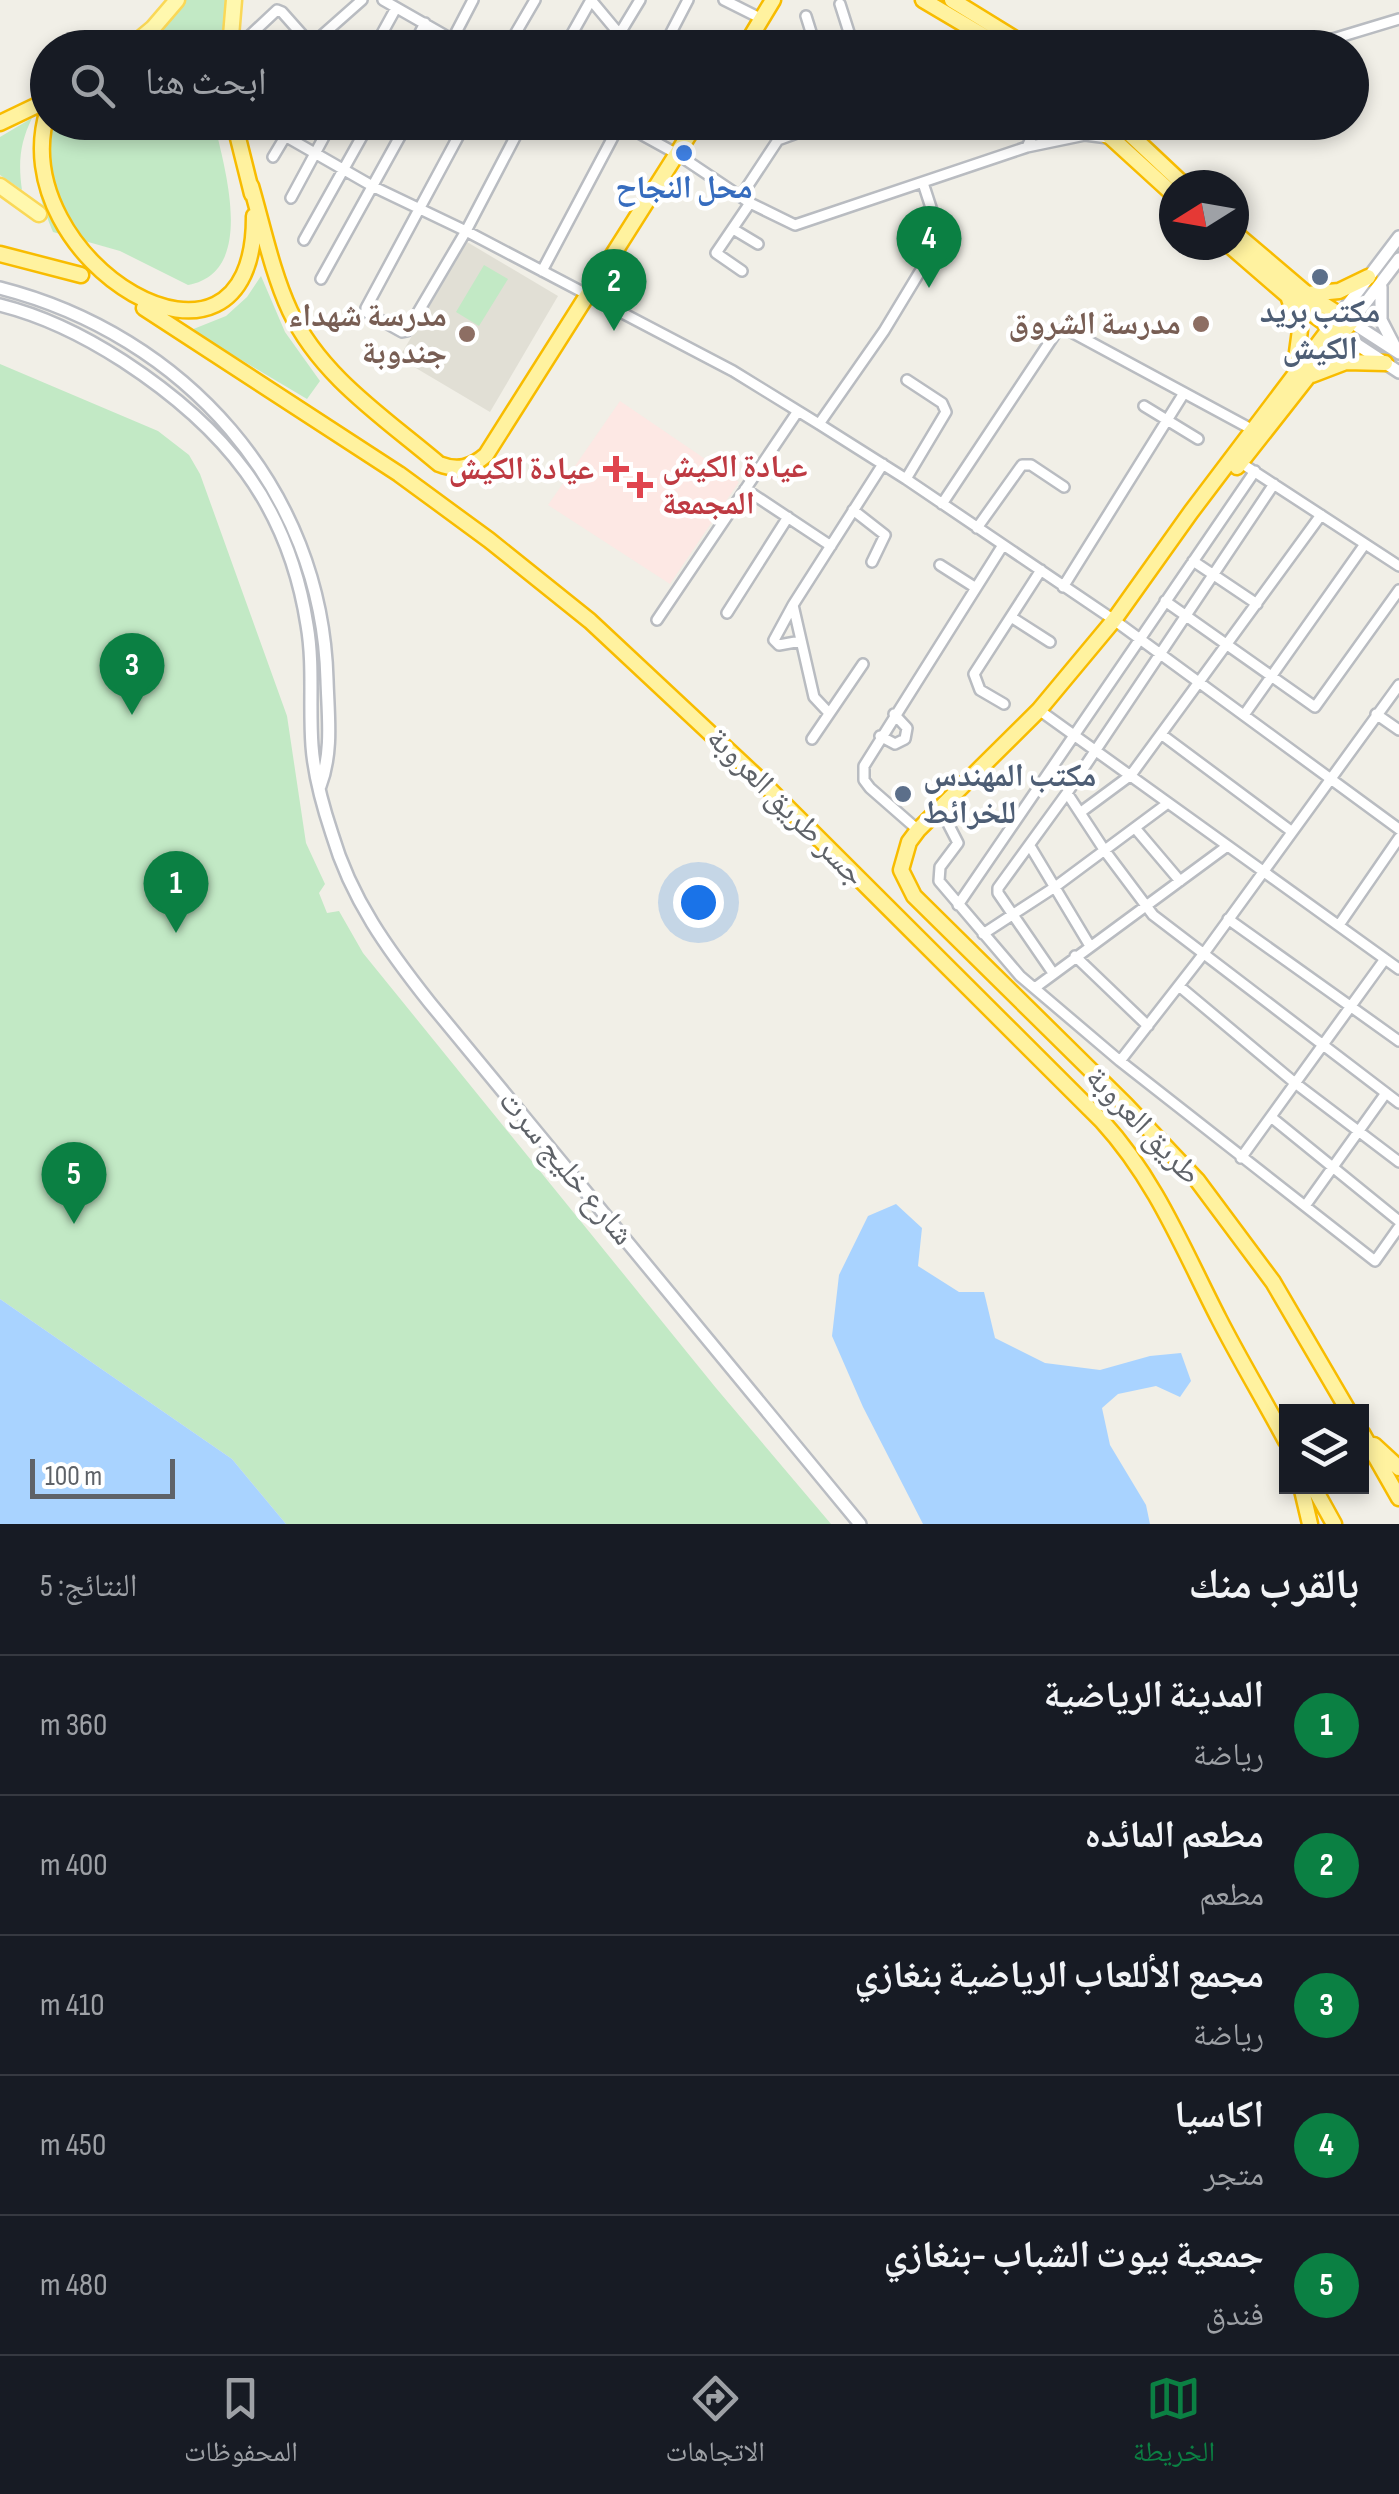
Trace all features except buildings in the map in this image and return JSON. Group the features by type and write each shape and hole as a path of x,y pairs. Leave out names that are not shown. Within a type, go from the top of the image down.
{"highway":[{"path":"755,30 774,0"},
{"path":"922,0 965,30"},
{"path":"952,0 1001,30"},
{"path":"0,123 30,109"},
{"path":"28,154 32,140"},
{"path":"240,140 284,298 307,340 326,366 439,464 459,468 486,455 686,140"},
{"path":"1113,140 1159,181"},
{"path":"1136,140 1168,170"},
{"path":"29,184 41,220"},
{"path":"144,308 196,308 232,288 244,270 254,242 252,186"},
{"path":"1249,245 1341,325"},
{"path":"0,254 85,276"},
{"path":"63,255 85,276"},
{"path":"1246,260 1288,296 1341,325"},
{"name":"جسر طريق العروبة","path":"85,276 115,296 144,308 194,344 353,443 489,540 590,621 758,778 1102,1121 1130,1154 1165,1206 1226,1333 1279,1428"},
{"path":"1306,294 1339,291 1375,279"},
{"path":"1288,296 1300,330 1297,360 1290,378"},
{"path":"918,830 1039,710 1114,620 1176,534 1307,378 1341,325"},
{"path":"1237,460 1290,378 1341,325"},
{"path":"1307,378 1346,362 1384,364"},
{"name":"طريق العروبة","path":"918,830 903,856 902,870 914,896 1126,1104 1217,1204 1273,1282 1344,1404"},
{"path":"1369,1439 1399,1468"},
{"path":"1369,1444 1399,1498"},
{"path":"1303,1494 1310,1524"},
{"path":"1317,1494 1334,1524"}],"main road":[{"path":"150,30 177,0"},
{"path":"232,30 234,0"},
{"path":"0,186 41,220"},
{"path":"1341,325 1375,279 1399,237"},
{"path":"1375,279 1399,258"},
{"path":"1375,279 1382,320 1399,353"},
{"name":"شارع خليج سرت","path":"0,288 79,317 149,357 205,402 249,450 267,477 298,533 324,628 328,750 320,786"},
{"name":"شارع خليج سرت","path":"0,305 74,333 158,384 203,420 244,467 274,518 298,580 310,643 311,740 320,786 353,893 390,952 860,1524"},
{"path":"1341,325 1399,353"},
{"path":"1341,325 1384,364 1399,372"}],"street":[{"path":"329,30 362,0"},
{"path":"383,0 434,30"},
{"path":"457,30 473,0"},
{"path":"518,30 535,0"},
{"path":"574,30 591,0 617,30"},
{"path":"622,30 640,0"},
{"path":"672,30 688,0"},
{"path":"724,0 762,19"},
{"path":"840,4 848,30"},
{"path":"384,30 396,8"},
{"path":"256,30 276,10 297,30"},
{"path":"806,16 810,30"},
{"path":"1363,30 1399,19"},
{"path":"422,30 426,23"},
{"path":"274,157 283,140"},
{"path":"292,140 734,371 820,424 1114,620 1399,828"},
{"path":"291,198 322,140"},
{"path":"304,240 360,140"},
{"path":"321,279 398,140"},
{"path":"456,140 366,308 366,312 402,332 408,331 514,140"},
{"path":"542,271 611,140"},
{"path":"652,140 789,224 802,225 1027,148 1063,140"},
{"path":"742,271 716,252 733,229 778,140"},
{"path":"1027,148 1031,140"},
{"path":"820,424 884,331 936,245 938,229 923,183"},
{"path":"733,229 758,244"},
{"path":"942,504 1057,330 1066,329 1253,430"},
{"path":"906,479 946,412 942,403 908,380"},
{"path":"1063,587 1184,393"},
{"path":"1144,406 1198,439"},
{"path":"658,620 798,411"},
{"path":"1237,460 1399,566"},
{"path":"801,641 779,645 774,640 883,464"},
{"path":"978,528 1022,465 1031,465 1064,487"},
{"path":"958,905 1255,472"},
{"path":"1053,973 998,890 1274,484"},
{"path":"745,489 831,546"},
{"path":"854,510 886,534 872,562"},
{"path":"1081,812 1130,774 1321,515"},
{"path":"728,613 788,518"},
{"path":"1244,715 1365,544"},
{"path":"918,830 864,780 864,766 1003,545"},
{"path":"1193,561 1257,604"},
{"path":"940,565 976,588"},
{"path":"1004,704 980,690 974,679 1040,570"},
{"path":"1165,601 1314,707 1399,590"},
{"path":"793,605 814,697 829,713"},
{"path":"1011,617 1050,642"},
{"path":"812,739 863,664"},
{"path":"1120,1061 1205,952 1399,685"},
{"path":"1039,710 1399,969"},
{"path":"880,736 896,744 905,739 908,728 894,714"},
{"path":"1376,714 1399,730"},
{"path":"1161,734 1292,831"},
{"path":"1067,793 1144,906 1399,1103"},
{"path":"984,934 1055,888 1168,803"},
{"path":"940,808 958,843 938,876 1020,976 1241,1158 1375,1260 1399,1224 1334,1166 1270,1117"},
{"path":"1136,828 1180,881"},
{"path":"1339,926 1399,838"},
{"path":"1030,846 1090,946"},
{"path":"1036,988 1226,848"},
{"path":"1228,920 1399,1041"},
{"path":"1075,956 1148,1026"},
{"path":"1241,1158 1385,959"},
{"path":"1179,986 1295,1083 1399,1162"},
{"path":"1305,1206 1386,1093"}],"shaded area":[{"path":"467,242 558,296 490,412 399,358"},
{"path":"620,401 739,482 670,584 548,505"}],"green space":[{"path":"184,0 226,0 223,30 156,30"},
{"path":"30,119 21,153 22,190 0,175 0,137"},
{"path":"42,140 218,140 231,220 222,262 209,277 188,285 120,251 53,232 39,190"},
{"path":"484,265 508,279 479,326 456,312"},
{"path":"261,276 285,332 320,381 307,399 191,330 226,316 247,297"},
{"path":"0,364 158,431 189,455 200,474 287,716 306,843 325,884 319,893 327,913 339,911 363,953 831,1524 286,1524 232,1459 0,1299"}],"water":[{"path":"896,1204 922,1228 918,1266 959,1292 984,1292 995,1338 1045,1363 1100,1370 1150,1356 1181,1353 1191,1381 1180,1397 1156,1386 1118,1394 1102,1408 1110,1445 1146,1505 1150,1524 923,1524 863,1407 832,1336 839,1275 868,1216"},
{"path":"0,1299 232,1459 286,1524 0,1524"}],"place":[{"name":"محل النجاح","path":"684,153"},
{"name":"مكتب بريد الكيش","path":"1320,277"},
{"name":"اكاسيا","path":"929,288"},
{"name":"مدرسة الشروق","path":"1201,324"},
{"name":"مطعم المائده","path":"614,331"},
{"name":"مدرسة شهداء جندوبة","path":"467,334"},
{"name":"عيادة الكيش","path":"616,469"},
{"name":"عيادة الكيش المجمعة","path":"640,485"},
{"name":"مجمع الأللعاب الرياضية بنغازي","path":"132,715"},
{"name":"مكتب المهندس للخرائط","path":"903,794"},
{"name":"المدينة الرياضية","path":"176,933"},
{"name":"جمعية بيوت الشباب -بنغازي","path":"74,1224"}]}
